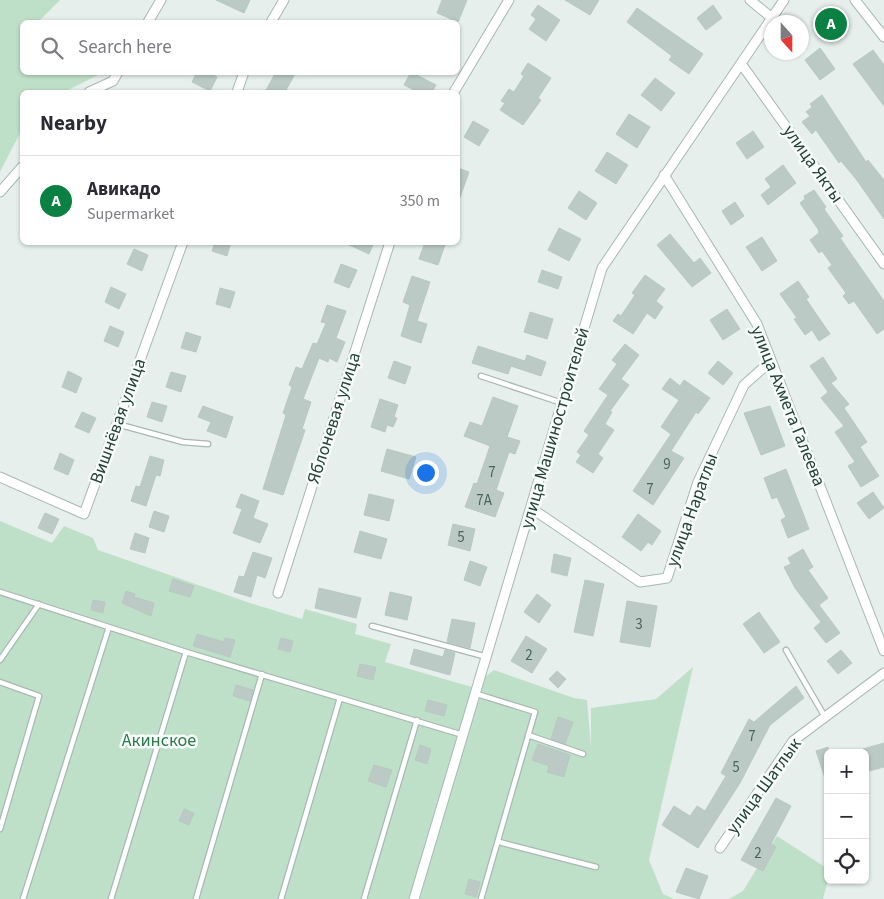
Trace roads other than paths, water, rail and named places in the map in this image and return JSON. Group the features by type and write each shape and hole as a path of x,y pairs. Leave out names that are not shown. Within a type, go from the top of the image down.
{"street":[{"path":"149,20 161,0"},
{"path":"272,20 284,0"},
{"path":"455,90 509,0"},
{"path":"750,0 768,15"},
{"name":"улица Машиностроителей","path":"774,15 784,0"},
{"path":"855,0 884,37"},
{"name":"улица Машиностроителей","path":"414,899 477,694 602,268 764,30"},
{"name":"улица Якты","path":"742,64 884,264"},
{"path":"93,90 113,81 116,75"},
{"path":"238,90 243,75"},
{"path":"0,192 20,169"},
{"name":"улица Ахмета Галеева","path":"664,175 757,324 884,652"},
{"name":"Вишнёвая улица","path":"0,477 84,514 182,245"},
{"name":"Яблоневая улица","path":"278,592 389,245"},
{"name":"улица Наратлы","path":"531,508 640,582 667,578 698,482 744,385 771,361"},
{"name":"улица Шатлык","path":"720,848 793,741 884,673"}],"lane":[{"path":"481,376 562,403"},
{"path":"117,424 183,442 208,444"},
{"path":"0,592 186,652 464,735"},
{"path":"0,660 39,604"},
{"path":"372,626 487,657"},
{"path":"23,899 109,627"},
{"path":"786,650 825,717"},
{"path":"111,899 186,652"},
{"path":"196,899 262,674"},
{"path":"0,682 39,696 0,829"},
{"path":"477,694 534,712 499,842 481,899"},
{"path":"281,899 340,698"},
{"path":"364,899 417,720"},
{"path":"528,734 583,754"},
{"path":"499,842 596,867"}],"place":[{"name":"Авикадо","path":"831,24"}],"park label":[{"name":"Акинское","path":"159,740"}]}
